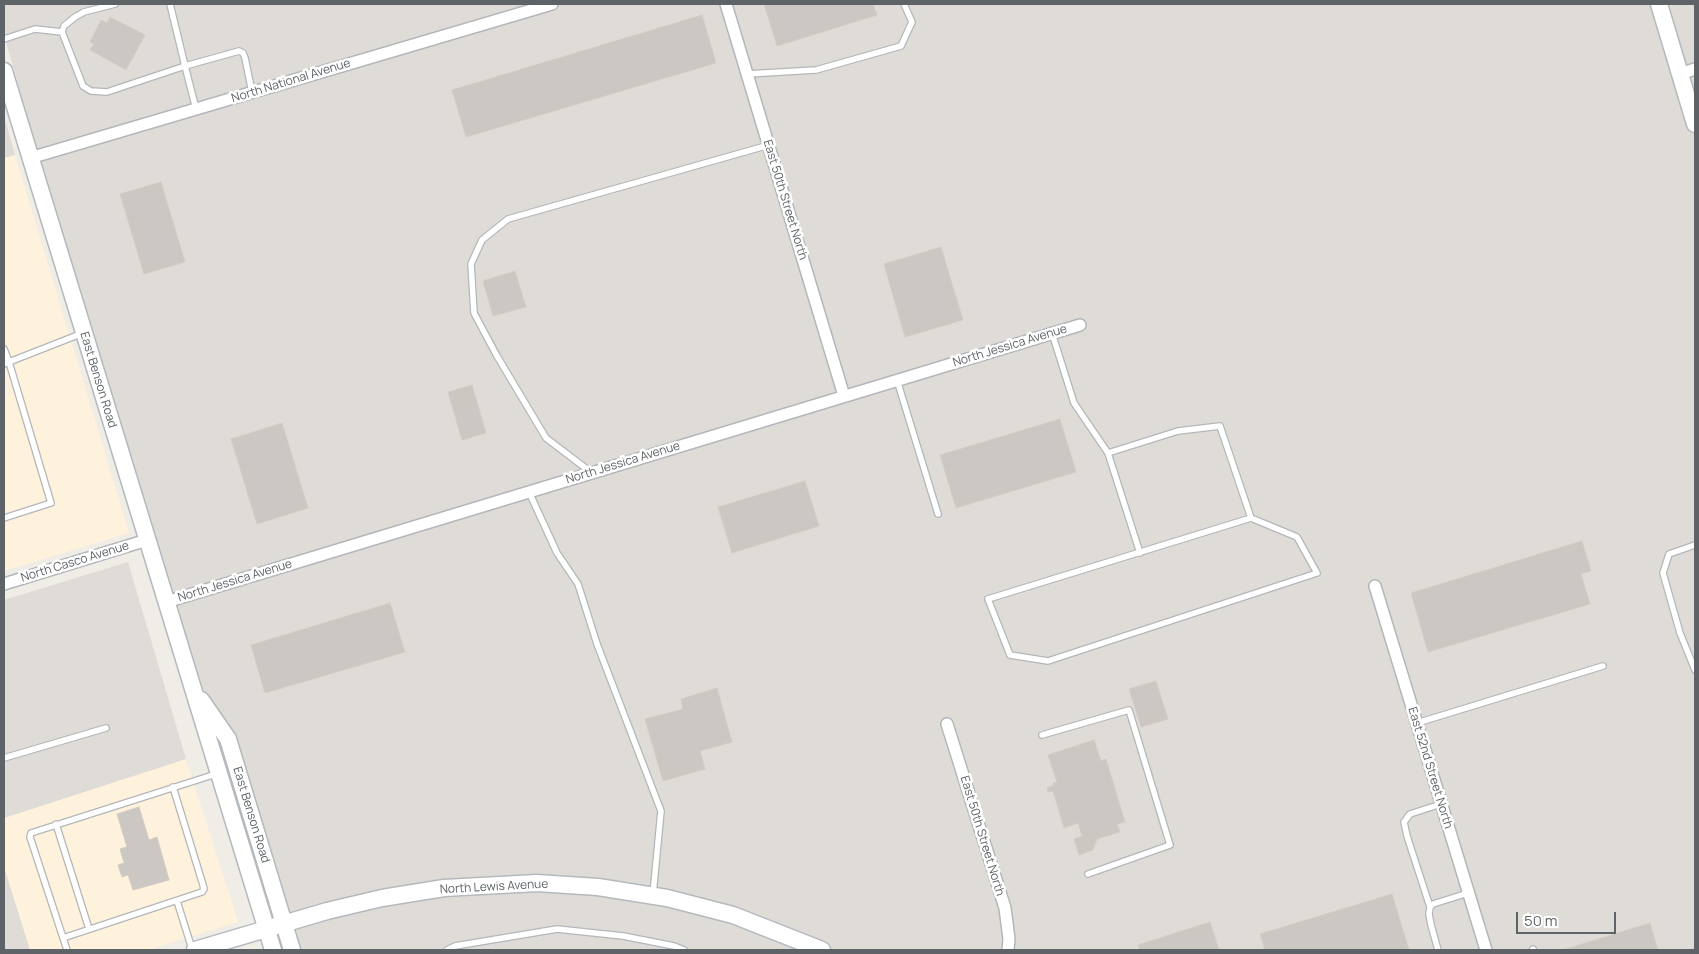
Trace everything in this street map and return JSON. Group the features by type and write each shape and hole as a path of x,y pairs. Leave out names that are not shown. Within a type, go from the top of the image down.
{"main road":[{"path":"1659,4 1688,71 1695,124"},
{"name":"East Benson Road","path":"4,71 272,950"},
{"name":"East Benson Road","path":"192,688 228,739 292,950"},
{"name":"North Lewis Avenue","path":"193,950 327,911 382,898 444,888 537,883 598,887 652,896 733,916 822,950"}],"street":[{"name":"North National Avenue","path":"30,158 552,4"},
{"name":"East 50th Street North","path":"726,4 844,396"},
{"name":"North Jessica Avenue","path":"166,602 1080,325"},
{"name":"North Casco Avenue","path":"4,584 146,540"},
{"name":"East 52nd Street North","path":"1375,586 1486,950"},
{"name":"East 50th Street North","path":"947,724 1005,908 1009,939 1008,950"}],"lane":[{"path":"115,4 84,12 64,26 62,32 83,86 91,91 107,92 185,66 239,51 243,53 245,58 252,92"},
{"path":"170,4 196,109"},
{"path":"747,74 816,70 902,46 912,22 904,4"},
{"path":"4,39 35,29 62,32"},
{"path":"592,473 546,438 497,356 474,313 471,264 482,240 508,219 769,145"},
{"path":"6,363 84,333"},
{"path":"1052,333 1074,402 1108,453 1140,553"},
{"path":"4,349 6,363 51,503 4,518"},
{"path":"898,380 938,514"},
{"path":"1108,453 1178,431 1220,426 1251,518"},
{"path":"529,492 557,554 578,584 597,644 661,811 652,896"},
{"path":"1251,518 1296,538 1317,573 1048,661 1010,655 988,599 1251,518"},
{"path":"1695,545 1669,554 1663,573 1680,633 1695,670"},
{"path":"1417,723 1602,666"},
{"path":"1042,735 1129,710 1170,845 1088,874"},
{"path":"4,758 106,728"},
{"path":"67,950 30,837 33,831 218,773"},
{"path":"63,938 198,894 204,889 173,788"},
{"path":"1438,950 1431,926 1430,907 1406,836 1404,822 1410,814 1441,804"},
{"path":"56,824 89,929"},
{"path":"1430,907 1433,904 1468,893"},
{"path":"177,901 193,950"},
{"path":"448,950 455,946 557,928 623,936 674,946 684,950"}],"shaded area":[{"path":"4,4 1695,4 1695,950 283,950 44,175 4,35"},
{"path":"4,116 15,155 4,158"},
{"path":"15,155 129,533 4,571 4,158"},
{"path":"128,562 186,759 4,818 4,600"},
{"path":"186,759 238,922 148,950 30,950 4,867 4,818"},
{"path":"4,867 30,950 4,950"}],"building":[{"path":"764,4 873,4 877,15 777,46"},
{"path":"702,15 716,63 466,137 452,90"},
{"path":"110,17 145,35 126,70 90,50 94,44 90,42 101,20 107,23"},
{"path":"161,182 185,262 144,274 120,194"},
{"path":"941,247 963,320 905,337 884,264"},
{"path":"515,271 526,307 493,316 483,281"},
{"path":"472,385 486,433 462,440 448,392"},
{"path":"1060,419 1076,472 956,508 940,455"},
{"path":"282,423 308,508 257,524 231,439"},
{"path":"805,481 819,526 732,553 718,507"},
{"path":"1582,541 1591,571 1581,574 1590,604 1428,652 1411,593"},
{"path":"390,603 405,652 265,693 251,645"},
{"path":"1156,681 1168,719 1141,727 1129,689"},
{"path":"717,688 732,742 700,751 705,769 663,781 645,719 683,709 681,699"},
{"path":"1094,740 1101,761 1106,759 1125,822 1117,824 1120,832 1097,839 1093,850 1079,855 1074,839 1082,836 1078,823 1064,828 1053,791 1048,792 1047,788 1057,782 1048,755"},
{"path":"139,807 149,840 157,837 169,880 133,890 128,875 122,877 118,865 124,863 120,849 127,847 117,814"},
{"path":"1392,894 1409,950 1265,950 1260,934"},
{"path":"1210,922 1219,950 1140,950 1138,945"},
{"path":"1650,923 1658,950 1563,950"}]}
